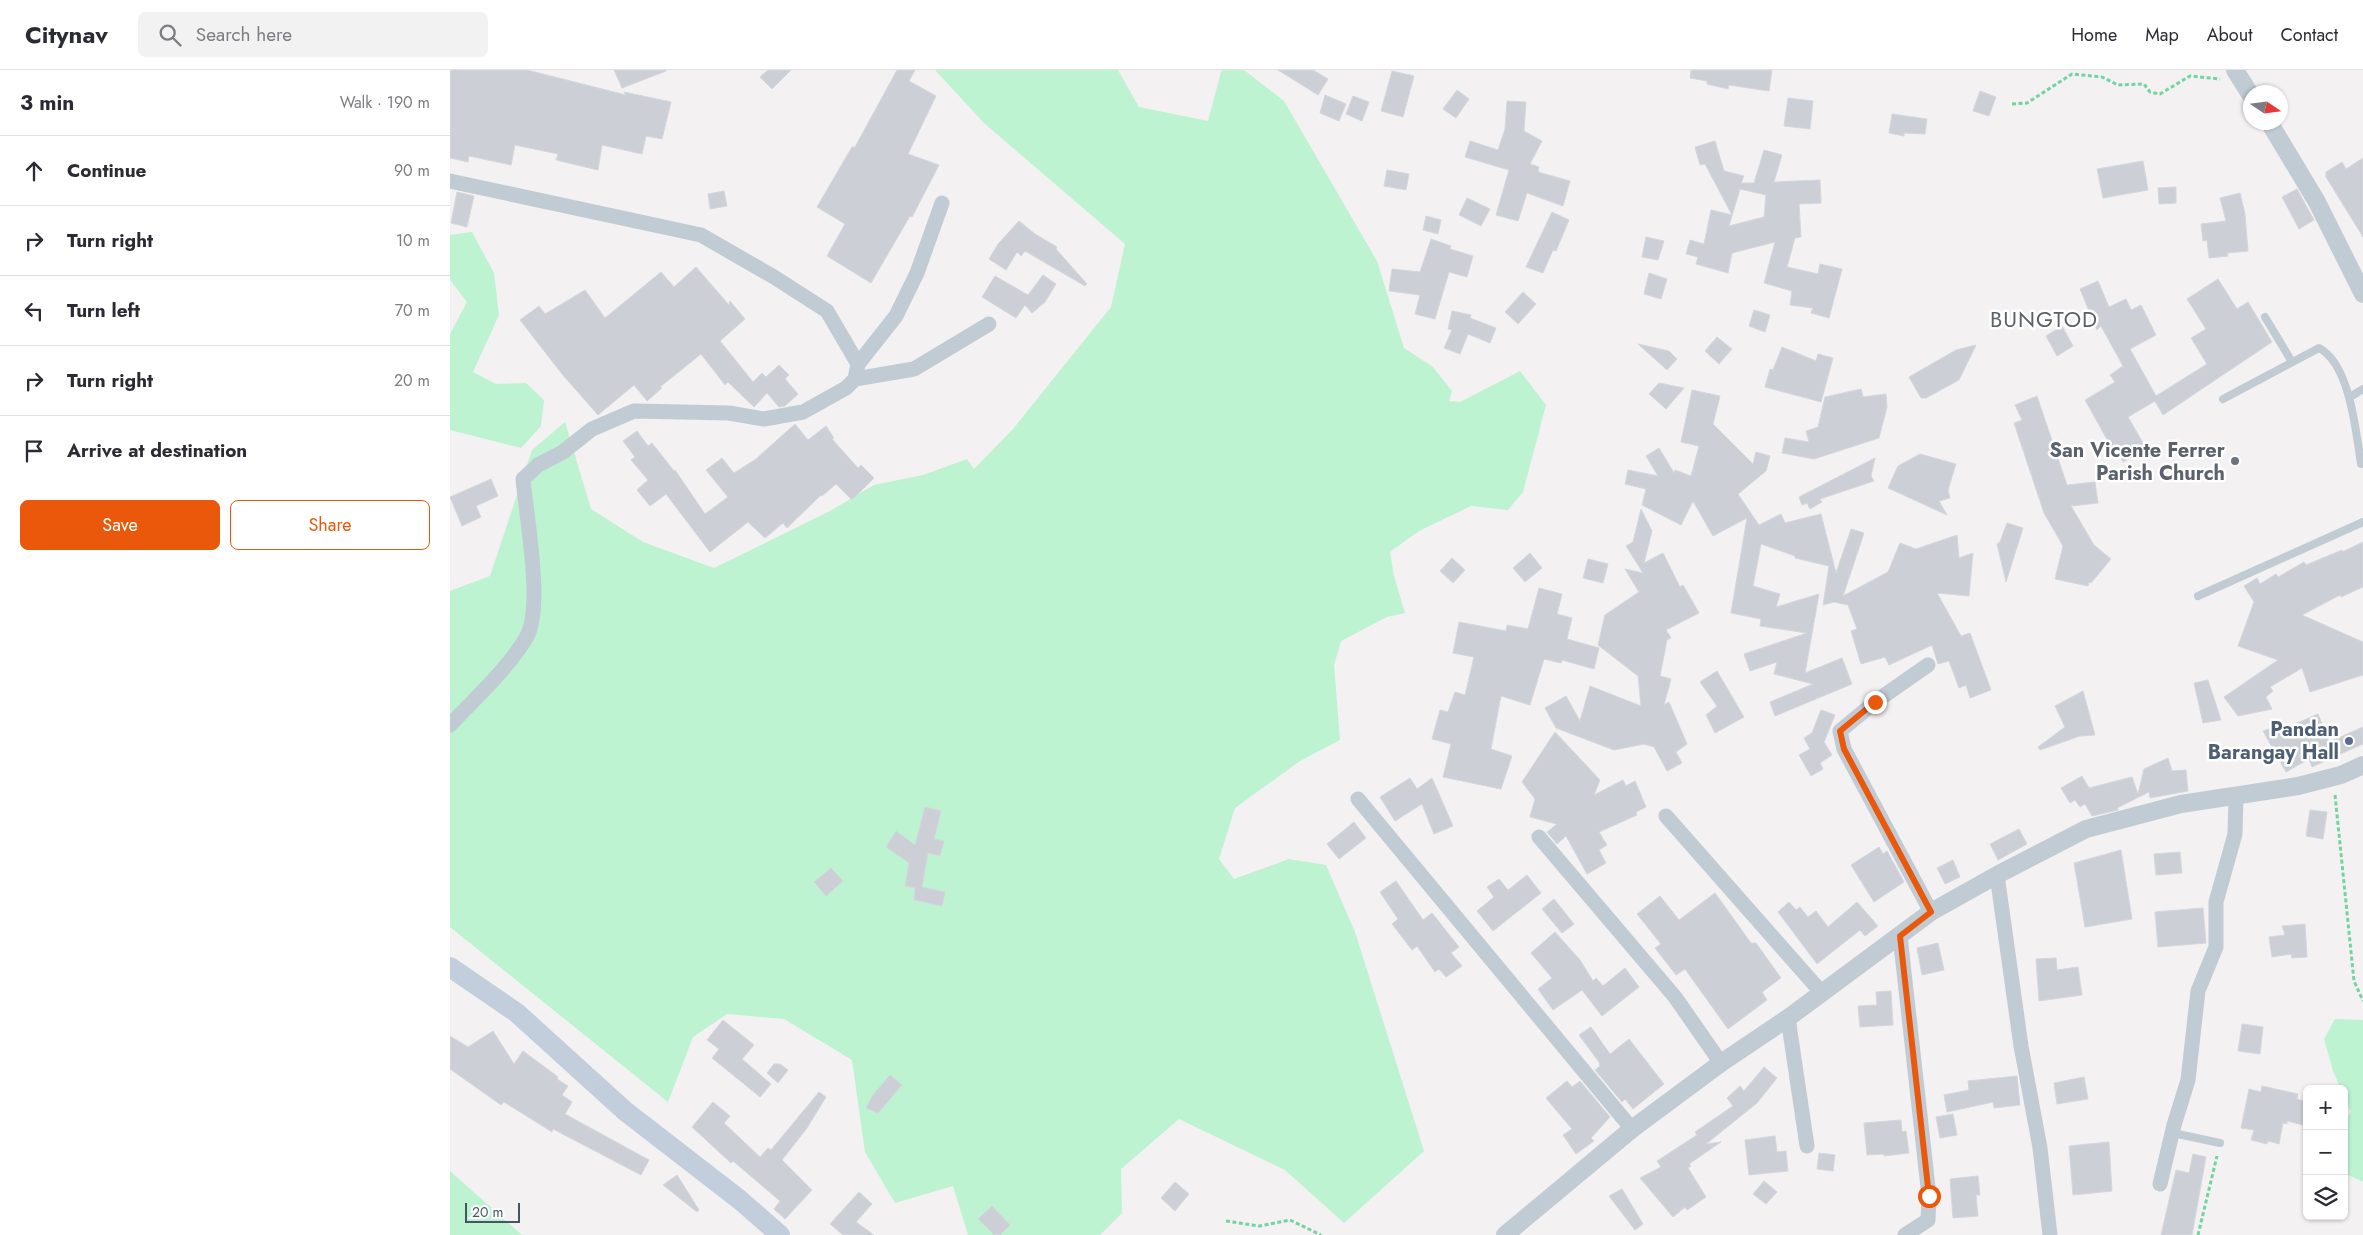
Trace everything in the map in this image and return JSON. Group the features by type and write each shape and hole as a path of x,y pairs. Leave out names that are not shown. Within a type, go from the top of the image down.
{"main road":[{"path":"450,967 517,1013 625,1111 740,1200 780,1235"}],"street":[{"path":"2274,130 2317,202 2363,294"},
{"path":"450,181 700,235 774,277 827,311 858,364"},
{"path":"450,724 527,637 533,614 533,579 523,479 538,465 563,452 592,429 634,411 729,413 764,419 803,412 846,388 854,379 858,364 896,316 917,273 942,203"},
{"path":"854,379 914,369 989,324"},
{"path":"1928,665 1875,702 1840,731 1844,749 1931,912"},
{"path":"1505,1235 1632,1129 1721,1063 1788,1018 1931,912 1997,875 2086,829 2181,804 2298,786 2333,777 2363,765"},
{"path":"2160,1184 2172,1133 2188,1080 2198,991 2216,947 2216,902 2235,834 2236,796"},
{"path":"1358,799 1632,1129"},
{"path":"1666,816 1822,993"},
{"path":"1539,836 1675,997 1721,1063"},
{"path":"1997,875 2021,1046 2040,1148 2050,1235"},
{"path":"1900,936 1929,1196 1928,1220 1905,1235"},
{"path":"1788,1018 1807,1146"}],"lane":[{"path":"2265,317 2292,362"},
{"path":"2223,399 2319,348 2328,353 2350,397 2361,464"},
{"path":"2350,397 2363,389"},
{"path":"2198,596 2363,522"},
{"path":"2172,1133 2220,1143"}],"path":[{"path":"2012,104 2027,103 2072,74 2102,77 2118,85 2144,84 2150,92 2160,94 2190,76 2243,82"},
{"path":"2333,777 2354,981 2363,1001"},
{"path":"2198,1235 2220,1143"},
{"path":"1226,1221 1259,1226 1290,1220 1321,1235"}],"green space":[{"path":"935,70 1118,70 1139,107 1208,121 1221,72 1223,70 1244,70 1284,101 1377,261 1404,348 1433,367 1452,391 1449,401 1460,402 1520,371 1546,405 1523,492 1508,510 1471,506 1419,531 1390,552 1394,576 1405,613 1387,617 1341,641 1334,665 1340,740 1300,761 1235,808 1219,859 1234,879 1289,859 1326,865 1355,932 1424,1151 1344,1223 1285,1170 1179,1119 1121,1169 1122,1213 1100,1235 968,1235 953,1186 895,1203 865,1152 852,1060 784,1019 727,1014 693,1037 668,1102 450,927 450,591 490,576 532,450 565,422 591,509 643,542 714,568 830,511 874,485 923,475 967,459 974,469 1013,429 1111,307 1125,244 984,123"},
{"path":"472,232 494,273 499,315 473,372 496,384 526,383 544,400 541,426 521,448 450,430 450,334 467,302 450,280 450,235"},
{"path":"2335,1019 2363,1020 2363,1182 2348,1175 2348,1117 2351,1112 2348,1105 2348,1085 2339,1085 2333,1071 2324,1039"},
{"path":"450,1171 522,1235 450,1235"}],"building":[{"path":"450,70 527,70 626,95 624,92 671,102 662,139 646,136 642,154 602,145 598,170 556,160 558,154 515,145 511,165 469,156 468,162 450,158"},
{"path":"614,70 666,70 666,71 622,88"},
{"path":"768,70 791,70 772,89 760,77"},
{"path":"897,70 915,70 909,81 936,96 908,154 939,165 912,217 910,216 871,283 827,256 845,224 817,207 852,147 855,147"},
{"path":"1278,70 1313,70 1328,79 1318,95"},
{"path":"1691,70 1772,70 1769,91 1729,85 1728,89 1707,84 1707,81 1690,78"},
{"path":"1392,71 1414,76 1403,117 1381,111"},
{"path":"1457,90 1469,99 1456,118 1443,109"},
{"path":"1980,91 1996,97 1989,116 1973,111"},
{"path":"1325,95 1346,104 1339,121 1320,113"},
{"path":"1353,96 1369,102 1362,121 1346,114"},
{"path":"1788,98 1813,101 1810,129 1784,126"},
{"path":"1507,101 1526,102 1524,131 1542,141 1530,164 1539,167 1538,172 1570,181 1563,206 1527,193 1518,221 1496,215 1509,170 1465,157 1470,141 1498,150 1505,129"},
{"path":"1892,114 1927,119 1925,134 1904,133 1904,136 1889,133"},
{"path":"1715,141 1724,171 1744,176 1741,183 1754,183 1764,150 1782,155 1774,182 1820,180 1821,203 1799,204 1801,237 1795,238 1787,267 1818,274 1820,264 1842,269 1829,318 1811,313 1813,308 1790,305 1792,291 1764,283 1775,242 1732,253 1728,273 1696,264 1698,257 1686,254 1690,240 1704,244 1711,210 1732,215 1705,164 1700,165 1695,147","holes":["1740,189 1766,195 1764,217 1729,226"]},
{"path":"2363,158 2363,237 2326,177 2326,172 2342,162 2346,169"},
{"path":"2143,161 2148,190 2103,198 2097,169"},
{"path":"1387,170 1409,174 1406,190 1384,186"},
{"path":"2176,187 2176,203 2159,204 2158,188"},
{"path":"2297,189 2314,220 2299,229 2282,197"},
{"path":"724,191 727,206 710,209 708,194"},
{"path":"457,192 474,196 467,227 451,223"},
{"path":"2240,193 2245,214 2248,251 2227,253 2228,256 2209,258 2207,240 2203,241 2201,224 2226,221 2220,198"},
{"path":"1467,198 1490,209 1481,226 1459,215"},
{"path":"1552,212 1569,220 1556,251 1553,250 1543,273 1526,267"},
{"path":"1426,216 1441,220 1438,234 1423,230"},
{"path":"1019,221 1035,234 1057,247 1056,249 1087,284 1085,286 1025,251 1021,256 1017,252 1006,270 989,259 998,244"},
{"path":"1646,237 1664,241 1658,260 1642,257"},
{"path":"1431,239 1451,246 1450,249 1473,256 1467,277 1449,272 1435,319 1415,314 1420,295 1389,291 1392,269 1420,272"},
{"path":"696,267 729,305 730,301 745,319 720,341 753,382 762,373 766,377 779,365 789,375 785,379 798,394 785,406 779,407 767,393 754,407 728,382 725,385 701,354 660,387 662,388 647,401 634,385 598,415 562,374 520,320 539,306 545,314 585,290 605,318 661,272 674,287"},
{"path":"1649,273 1667,279 1661,299 1644,294"},
{"path":"1043,275 1056,284 1045,302 1032,313 1025,305 1016,318 982,297 995,276 1028,295"},
{"path":"2218,279 2237,309 2248,302 2272,342 2163,415 2155,401 2128,417 2146,448 2123,462 2116,448 2113,450 2085,400 2115,382 2110,375 2123,366 2101,326 2097,330 2080,289 2098,281 2109,307 2126,299 2131,310 2141,305 2156,335 2130,349 2156,396 2207,364 2191,338 2206,329 2187,299"},
{"path":"1523,292 1536,304 1518,324 1505,312"},
{"path":"1754,310 1770,315 1765,332 1749,326"},
{"path":"1452,311 1471,315 1470,318 1496,328 1490,343 1468,334 1460,354 1444,348 1452,330 1448,329"},
{"path":"2062,326 2073,346 2057,356 2046,336"},
{"path":"1717,337 1732,349 1719,364 1705,351"},
{"path":"1638,344 1669,351 1677,359 1667,370"},
{"path":"1976,345 1959,380 1926,398 1921,398 1909,377 1956,350"},
{"path":"1782,347 1816,361 1818,354 1833,358 1821,402 1765,387 1770,369 1773,370"},
{"path":"1659,383 1684,388 1666,409 1649,394"},
{"path":"1861,389 1863,397 1886,394 1887,407 1879,438 1814,459 1782,453 1785,438 1809,442 1806,431 1818,427 1825,397"},
{"path":"1692,390 1720,396 1713,424 1753,464 1756,452 1770,456 1766,471 1738,494 1759,525 1781,514 1785,523 1821,514 1836,573 1851,529 1864,533 1843,596 1888,572 1900,543 1916,549 1957,535 1959,558 1973,553 1969,596 1937,593 1961,636 1970,633 1991,690 1970,698 1966,685 1959,688 1949,661 1938,664 1932,645 1889,665 1885,657 1861,664 1851,631 1857,629 1848,605 1834,602 1823,605 1829,566 1795,558 1795,556 1761,544 1753,586 1780,594 1776,607 1819,594 1805,673 1842,658 1852,684 1775,716 1770,702 1813,684 1774,674 1777,662 1750,671 1744,654 1807,633 1760,626 1761,619 1731,613 1747,518 1713,536 1693,501 1681,525 1642,505 1646,489 1625,484 1628,470 1658,476 1646,456 1659,448 1674,473 1675,470 1691,476 1699,446 1681,442"},
{"path":"2037,396 2067,485 2095,482 2098,503 2071,506 2094,545 2111,559 2091,583 2089,582 2088,586 2055,579 2063,546 2044,513 2014,423 2022,420 2015,405"},
{"path":"795,424 808,440 826,426 834,438 832,439 858,468 861,465 874,478 852,500 836,484 821,495 787,528 783,523 765,538 748,522 710,552 666,494 650,506 637,490 648,480 631,460 635,457 623,441 637,431 648,446 652,443 675,470 705,514 728,497 706,470 722,458 734,473 756,459"},
{"path":"1920,454 1956,464 1948,490 1950,498 1939,501 1947,515 1888,488 1898,466"},
{"path":"1875,458 1871,476 1874,481 1820,499 1822,502 1810,509 1807,503 1802,505 1799,497"},
{"path":"491,479 498,496 476,506 481,517 462,526 450,497"},
{"path":"1641,509 1652,531 1644,563 1663,553 1680,587 1683,585 1699,613 1666,630 1671,638 1667,640 1660,676 1671,679 1664,705 1669,702 1687,744 1676,752 1682,763 1667,771 1654,747 1644,744 1614,750 1556,728 1545,708 1566,696 1580,721 1590,686 1641,706 1638,676 1598,645 1605,615 1639,592 1625,569 1643,573 1626,546 1633,542"},
{"path":"2007,523 2023,528 2006,582 1997,544 2000,542"},
{"path":"2363,542 2363,587 2341,597 2340,595 2302,615 2363,642 2363,675 2310,692 2302,668 2270,687 2273,691 2266,697 2272,709 2238,716 2224,697 2278,660 2238,646 2254,602 2244,586 2257,578 2260,584 2276,574 2278,577 2304,562 2306,565"},
{"path":"1530,553 1542,568 1525,582 1513,568"},
{"path":"1452,558 1465,570 1453,583 1440,571"},
{"path":"1588,559 1608,564 1603,583 1583,578"},
{"path":"1539,588 1562,594 1557,614 1572,618 1567,639 1599,648 1594,669 1562,660 1561,663 1544,659 1530,705 1501,696 1491,749 1512,756 1501,789 1443,777 1451,744 1432,739 1440,710 1448,712 1455,692 1465,695 1474,657 1453,653 1459,622 1506,631 1507,625 1528,629"},
{"path":"1717,671 1744,717 1715,733 1706,715 1717,706 1700,682"},
{"path":"2208,680 2221,720 2203,723 2194,683"},
{"path":"2083,691 2095,735 2080,736 2040,750 2038,747 2065,727 2055,706"},
{"path":"1821,710 1835,715 1824,742 1832,755 1820,763 1823,769 1811,776 1799,755 1810,749 1804,738 1812,733"},
{"path":"2318,714 2329,742 2363,727 2363,744 2312,767 2309,759 2286,772 2263,731 2281,725 2283,729"},
{"path":"1555,732 1600,780 1594,795 1623,780 1626,786 1635,781 1646,807 1636,812 1637,815 1599,832 1607,845 1599,850 1606,863 1587,874 1566,836 1557,844 1547,832 1557,824 1530,817 1535,799 1522,782"},
{"path":"2168,758 2172,771 2186,770 2188,791 2150,798 2149,792 2117,808 2118,810 2092,816 2085,804 2080,807 2075,800 2070,803 2061,788 2082,776 2089,788 2132,777 2138,794 2144,769"},
{"path":"1410,778 1417,789 1432,778 1453,826 1434,834 1422,804 1395,821 1380,797"},
{"path":"925,807 941,811 934,839 944,841 940,856 928,853 922,887 945,892 942,906 914,900 915,888 905,886 909,863 886,847 896,831 915,845"},
{"path":"2310,810 2327,812 2323,839 2306,836"},
{"path":"1354,822 1366,838 1339,859 1327,844"},
{"path":"2019,829 2027,844 1998,860 1990,844"},
{"path":"1879,847 1883,854 1887,851 1904,882 1874,902 1851,865"},
{"path":"2121,850 2132,919 2085,927 2074,863"},
{"path":"2180,852 2182,873 2156,875 2154,854"},
{"path":"1953,860 1960,877 1945,884 1937,868"},
{"path":"831,868 843,881 826,896 814,882"},
{"path":"1527,875 1541,893 1493,931 1477,911 1494,897 1487,887 1499,879 1508,890"},
{"path":"1396,881 1423,920 1432,913 1459,947 1451,953 1462,966 1446,977 1439,969 1435,972 1417,946 1412,950 1392,924 1398,919 1380,892"},
{"path":"1715,893 1751,943 1756,943 1781,978 1762,992 1767,1000 1728,1029 1685,969 1676,975 1655,948 1661,944 1637,914 1660,896 1679,920"},
{"path":"1554,899 1574,924 1562,933 1542,909"},
{"path":"1789,902 1796,910 1800,907 1808,917 1816,911 1828,927 1857,902 1878,926 1865,936 1860,930 1817,964 1778,912"},
{"path":"2203,908 2206,943 2158,947 2155,912"},
{"path":"2305,924 2307,957 2292,958 2291,954 2272,957 2269,937 2285,935 2282,926"},
{"path":"1555,932 1580,960 1593,981 1596,978 1603,986 1625,968 1639,987 1602,1016 1582,990 1553,1010 1538,989 1552,978 1531,953"},
{"path":"1938,943 1944,970 1922,975 1917,948"},
{"path":"2056,958 2057,970 2078,967 2082,995 2039,1001 2036,959"},
{"path":"1891,991 1893,1025 1860,1027 1858,1006 1877,1005 1876,992"},
{"path":"723,1020 754,1045 742,1059 771,1084 760,1097 712,1058 719,1049 707,1040"},
{"path":"2242,1024 2263,1027 2260,1054 2238,1051"},
{"path":"1591,1027 1610,1054 1629,1039 1664,1084 1633,1109 1625,1099 1622,1102 1595,1070 1600,1066 1599,1062 1579,1035"},
{"path":"493,1031 514,1064 523,1051 568,1086 562,1095 572,1102 565,1114 649,1160 641,1175 553,1129 552,1132 504,1102 501,1105 450,1069 450,1036 468,1047"},
{"path":"774,1064 780,1064 788,1070 778,1083 767,1073"},
{"path":"1764,1067 1777,1078 1757,1103 1706,1144 1721,1142 1689,1164 1691,1166 1688,1168 1706,1197 1687,1210 1685,1207 1673,1217 1640,1178 1661,1167 1657,1161 1697,1135 1695,1132 1733,1106 1727,1098 1740,1086 1744,1091"},
{"path":"890,1075 902,1085 878,1113 866,1108 872,1096"},
{"path":"2017,1076 2020,1105 1994,1108 1993,1102 1947,1112 1944,1095 1969,1090 1968,1081"},
{"path":"2084,1077 2088,1099 2057,1104 2054,1083"},
{"path":"1567,1081 1572,1087 1580,1081 1610,1117 1591,1138 1594,1141 1576,1154 1563,1135 1572,1129 1546,1098"},
{"path":"2262,1086 2298,1094 2297,1099 2303,1101 2303,1125 2287,1121 2287,1124 2283,1123 2279,1144 2268,1141 2267,1144 2251,1140 2254,1130 2241,1128 2249,1089 2261,1092"},
{"path":"819,1092 826,1097 807,1128 782,1160 812,1190 785,1219 774,1209 780,1201 733,1161 731,1163 692,1127 713,1102 730,1116 724,1123 760,1157 768,1148 771,1150"},
{"path":"1953,1114 1957,1135 1940,1138 1936,1117"},
{"path":"1901,1120 1902,1132 1906,1131 1909,1153 1884,1156 1884,1154 1867,1155 1864,1123"},
{"path":"1775,1136 1777,1152 1786,1151 1788,1171 1749,1175 1745,1140"},
{"path":"2109,1142 2112,1191 2073,1195 2069,1146"},
{"path":"1819,1153 1835,1155 1833,1171 1817,1169"},
{"path":"2193,1154 2206,1157 2192,1235 2161,1235 2176,1170 2189,1173"},
{"path":"677,1175 699,1210 697,1212 663,1185"},
{"path":"1978,1176 1980,1195 1976,1195 1978,1216 1953,1218 1950,1179"},
{"path":"1764,1181 1777,1192 1766,1204 1753,1194"},
{"path":"1175,1182 1189,1194 1175,1211 1161,1198"},
{"path":"1622,1189 1643,1224 1635,1230 1609,1196"},
{"path":"859,1192 872,1204 856,1222 874,1235 843,1235 830,1224"},
{"path":"992,1206 1010,1225 1000,1235 994,1235 978,1219"}],"place":[{"name":"San Vicente Ferrer Parish Church","path":"2235,461"},
{"name":"Pandan Barangay Hall","path":"2349,741"}],"district":[{"name":"BUNGTOD","path":"2044,319"}],"route":[{"path":"1875,702 1840,731 1844,749 1931,912 1900,936 1929,1196"}]}
